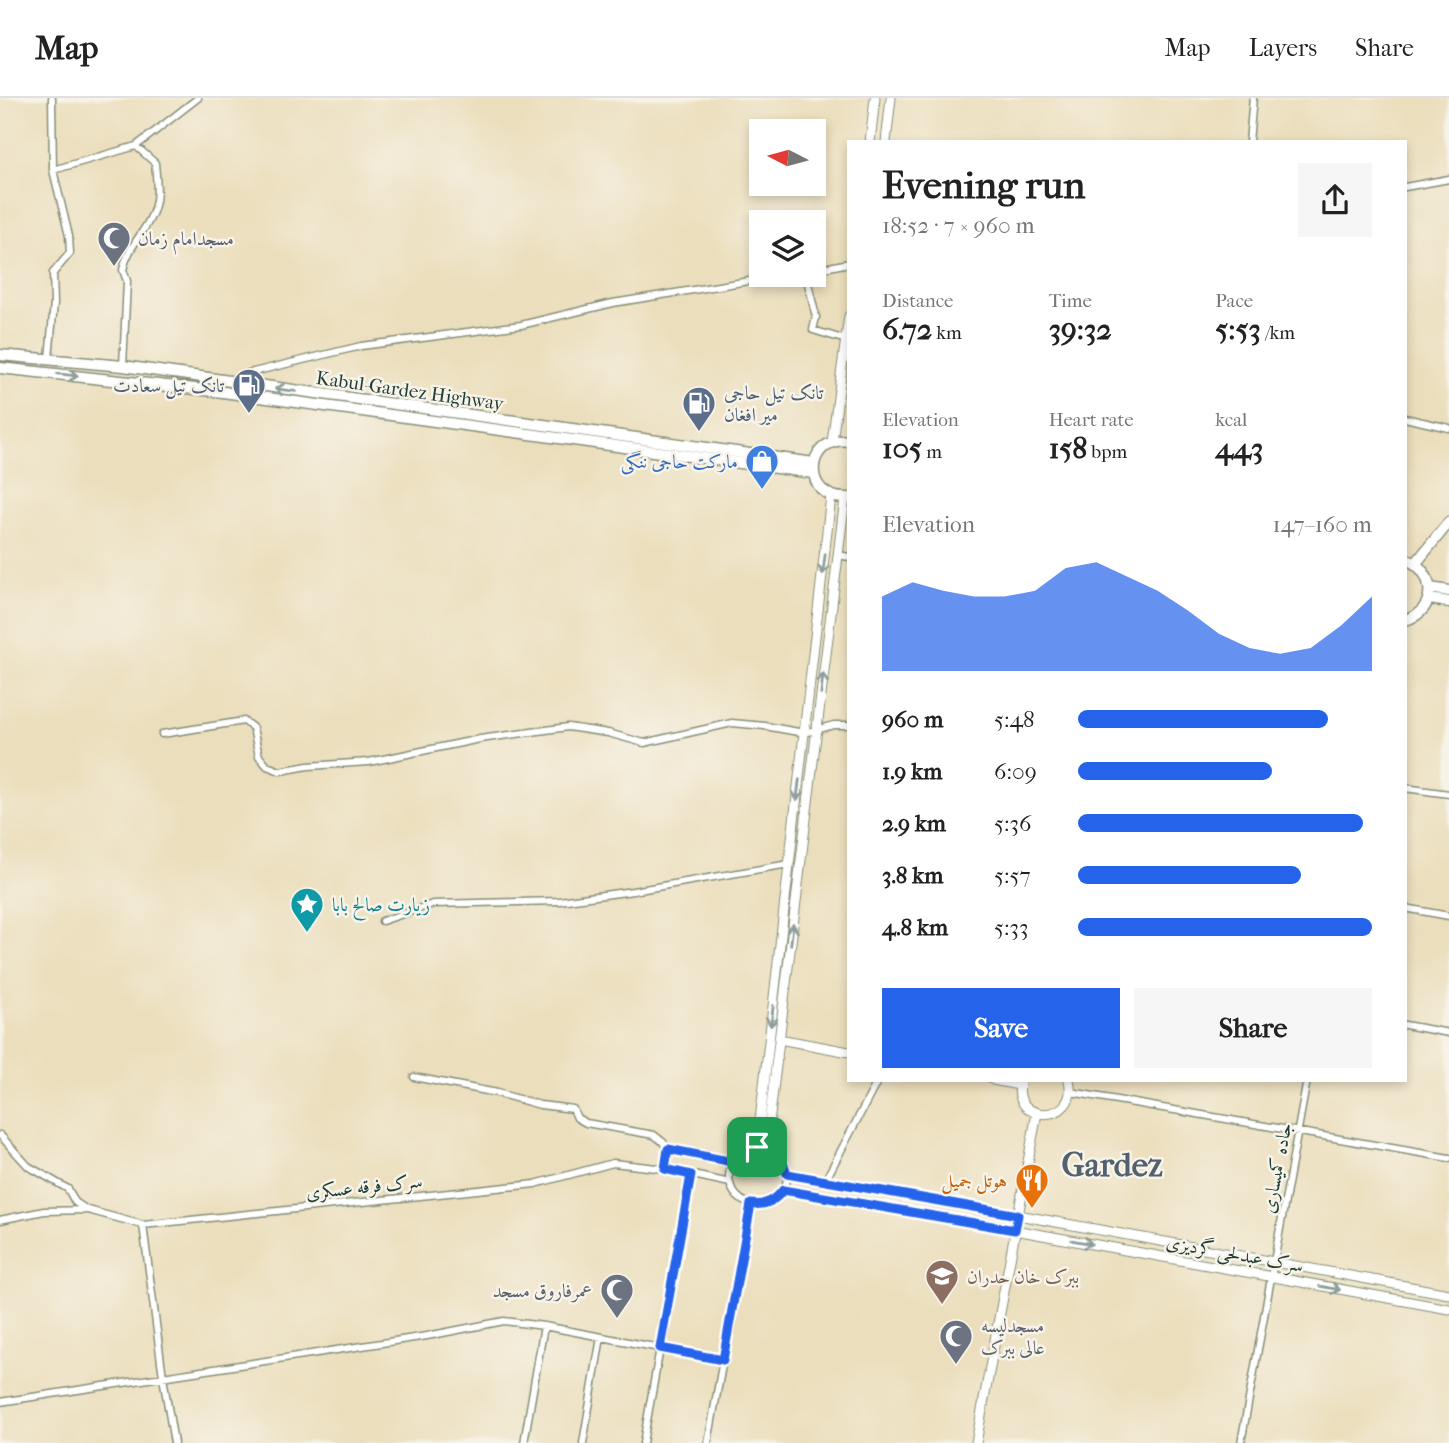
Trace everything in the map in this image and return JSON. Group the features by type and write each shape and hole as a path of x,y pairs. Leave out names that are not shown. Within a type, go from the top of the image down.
{"highway":[{"name":"Kabul-Gardez Highway","path":"0,355 123,366 814,468"},
{"name":"Kabul-Gardez Highway","path":"0,368 223,392 814,468"},
{"path":"847,441 832,442 824,447 814,468 822,490 831,496 847,498"},
{"path":"1407,619 1418,614 1430,593 1428,578 1411,561 1449,522"},
{"path":"1430,593 1449,591"},
{"path":"1430,593 1449,602"}],"street":[{"path":"49,359 54,303 53,273 70,253 69,236 53,170 52,98"},
{"path":"53,170 136,146 198,98"},
{"path":"870,140 875,98"},
{"path":"886,140 891,98"},
{"path":"1249,140 1253,98"},
{"path":"123,366 127,281 123,270 130,248 154,210 157,187 155,163 136,146"},
{"path":"1407,187 1449,179"},
{"path":"826,268 847,263"},
{"path":"227,382 249,373 362,346 521,325 613,303 749,281"},
{"path":"809,287 816,317 813,330 846,340"},
{"path":"832,442 847,332"},
{"path":"1407,418 1449,428"},
{"path":"761,1147 789,864 831,496"},
{"path":"761,1147 779,1039 847,498"},
{"path":"838,555 847,557"},
{"path":"162,734 244,721 253,728 259,756 267,766 280,771 308,766 369,762 480,740 568,727 608,733 645,743 732,723 804,733 834,725 847,725"},
{"path":"1407,788 1449,794"},
{"path":"382,921 433,904 559,901 789,864"},
{"path":"1407,908 1449,916"},
{"path":"1407,1025 1449,1033"},
{"path":"779,1039 847,1052"},
{"path":"414,1077 497,1093 540,1105 573,1108 577,1118 586,1123 654,1135 668,1149 733,1162"},
{"path":"825,1181 877,1082"},
{"path":"1020,1082 1023,1102 1037,1113 1054,1113 1068,1101 1071,1092 1069,1082"},
{"name":"جاده کمیساری","path":"1241,1443 1307,1082"},
{"path":"1071,1092 1449,1158"},
{"path":"976,1443 1037,1113"},
{"path":"0,1135 28,1166 68,1189 75,1202 88,1210"},
{"path":"761,1147 780,1158 787,1174 783,1190 772,1201 751,1204 737,1195 730,1183 730,1168 743,1151 761,1147"},
{"path":"665,1169 668,1149"},
{"name":"سرک فرقه عسکری","path":"0,1220 44,1211 88,1210 143,1226 535,1184 612,1163 665,1169 730,1183"},
{"path":"787,1174 1449,1294"},
{"path":"643,1443 691,1175"},
{"path":"783,1190 1015,1230"},
{"path":"708,1443 751,1204"},
{"path":"143,1226 174,1443"},
{"name":"سرک عبدلحی گردیزی","path":"1015,1230 1449,1309"},
{"path":"0,1402 428,1336 504,1321 723,1360"},
{"path":"523,1443 544,1326"},
{"path":"583,1443 601,1338"}],"place":[{"name":"مسجدامام زمان","path":"114,268"},
{"name":"تانک تیل سعادت","path":"249,415"},
{"name":"تانک تیل حاجی میر افغان","path":"699,433"},
{"name":"مارکت حاجی ننگی","path":"762,491"},
{"name":"زیارت صالح بابا","path":"307,934"},
{"name":"هوتل جمیل","path":"1032,1210"},
{"name":"ببرک خان حدران","path":"942,1306"},
{"name":"عمرفاروق مسجد","path":"617,1320"},
{"name":"مسجدلیسه عالی ببرک","path":"956,1366"}],"district":[{"name":"Gardez","path":"1112,1164"}],"route":[{"path":"757,1147 774,1152 785,1165 787,1174 1018,1215 1015,1230 783,1190 772,1201 751,1204 723,1360 660,1348 691,1175 665,1169 668,1149 733,1162 743,1151 757,1147"}]}
